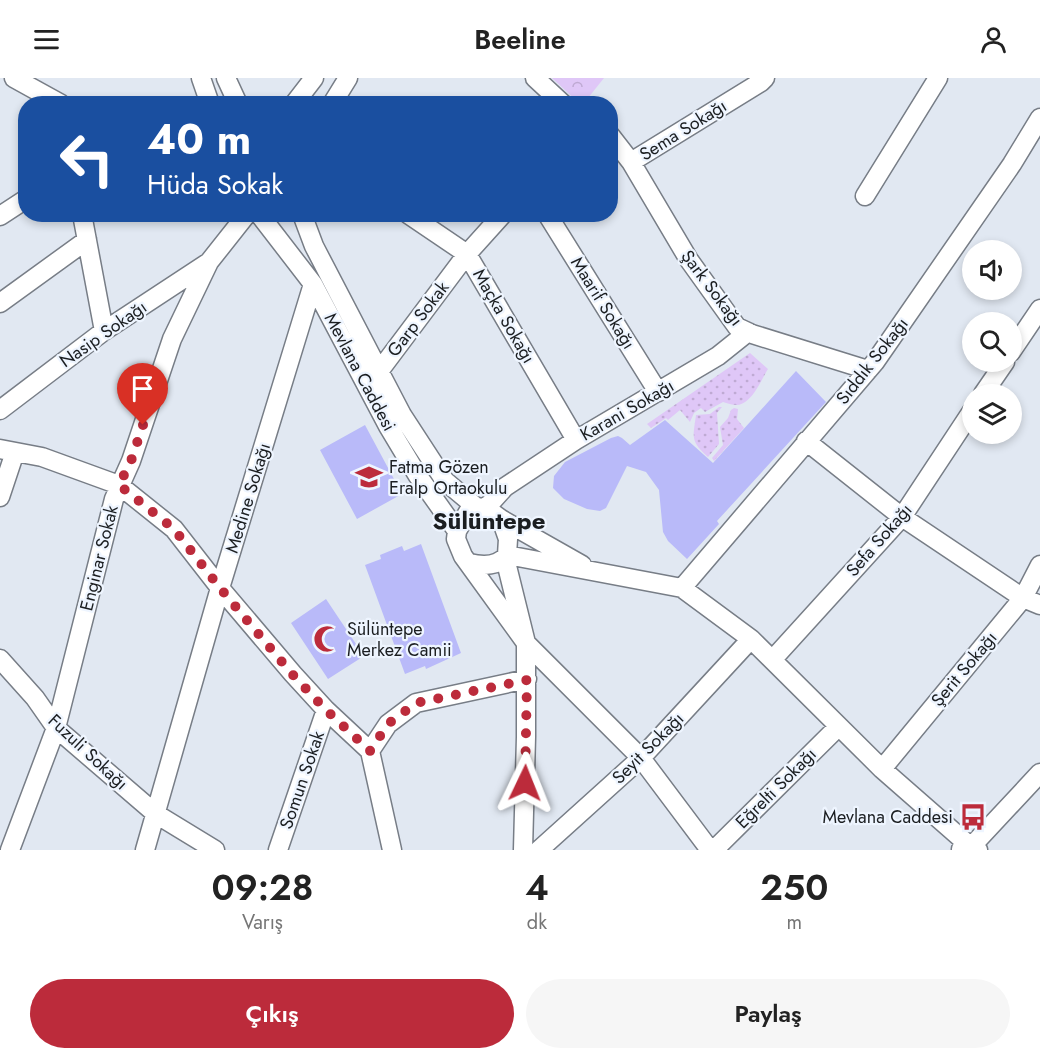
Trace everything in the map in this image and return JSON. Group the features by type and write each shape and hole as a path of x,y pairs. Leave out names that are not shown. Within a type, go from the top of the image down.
{"street":[{"path":"14,78 47,96"},
{"path":"201,78 207,96"},
{"path":"226,78 234,96"},
{"path":"300,96 314,78"},
{"path":"337,96 348,78"},
{"path":"535,78 554,96"},
{"name":"Sema Sokağı","path":"630,162 765,78"},
{"path":"865,196 939,78"},
{"name":"Sıddık Sokağı","path":"682,588 868,370 1012,164 1040,118"},
{"name":"Şark Sokağı","path":"618,146 689,260 737,327 868,370"},
{"path":"0,216 18,204"},
{"path":"84,222 104,331"},
{"name":"Enginar Sokak","path":"10,850 56,728 114,499 131,461 172,339 208,262 240,222"},
{"name":"Mevlana Caddesi","path":"265,222 313,284 417,476 457,531"},
{"name":"Mevlana Caddesi","path":"305,222 314,246 402,415 445,481 489,512 596,573"},
{"name":"Maçka Sokağı","path":"420,222 467,254 576,440"},
{"name":"Garp Sokak","path":"380,370 467,254 496,222"},
{"name":"Maarif Sokağı","path":"552,222 658,392"},
{"path":"0,303 87,240"},
{"name":"Nasip Sokağı","path":"0,410 104,331 208,262"},
{"name":"Medine Sokağı","path":"145,850 220,588 313,284"},
{"path":"1022,336 1040,309"},
{"name":"Karani Sokağı","path":"489,512 505,487 576,440 718,356 748,332"},
{"name":"Sefa Sokağı","path":"773,658 902,517 962,426"},
{"path":"806,441 902,517 1023,598 1040,605"},
{"path":"0,496 8,450 42,457 119,485 174,529 220,588 326,710 370,751 392,850"},
{"path":"523,850 526,643 506,557 508,539 489,512 463,518 457,531 459,548 526,643 641,758 712,850"},
{"path":"469,562 489,565 506,557"},
{"name":"Mevlana Caddesi","path":"506,557 682,588 773,658 838,727 968,849"},
{"name":"Şerit Sokağı","path":"882,769 1023,598 1040,566"},
{"name":"Seyit Sokağı","path":"539,850 641,758 751,639"},
{"name":"Fuzuli Sokağı","path":"0,659 35,698 56,728 156,814 215,850"},
{"path":"370,751 388,724 416,703 527,680"},
{"name":"Somun Sokak","path":"278,850 326,710"},
{"name":"Eğrelti Sokağı","path":"712,850 838,727"},
{"path":"968,849 1040,773"}],"green space":[{"path":"552,78 604,78 590,96 571,96"},
{"path":"750,353 768,369 756,391 742,404 723,402 705,412 701,408 694,413 690,422 680,410 668,420 666,418 651,428 647,424"},
{"path":"722,407 717,413 719,444 708,457 694,439 696,415 710,414"},
{"path":"734,408 738,409 737,419 744,428 714,461 712,458 723,445 720,427"}],"building":[{"path":"796,371 826,402 717,521 719,524 687,559 668,541 663,532 659,490 646,472 627,466 606,508 600,511 587,509 564,499 553,488 554,476 565,462 618,436 630,445 665,420 713,463"},
{"path":"365,425 402,494 357,519 320,450"},
{"path":"421,544 461,653 426,669 425,666 405,674 365,565 381,559 380,555 402,546 404,551"},
{"name":"Sülüntepe Merkez Camii","path":"326,599 364,656 328,679 291,623"}],"place":[{"name":"Fatma Gözen Eralp Ortaokulu","path":"369,477"},
{"name":"Sülüntepe Merkez Camii","path":"327,639"},
{"name":"Mevlana Caddesi","path":"973,817"}],"district":[{"name":"Sülüntepe","path":"489,520"}],"route":[{"path":"143,425 131,461 119,485 174,529 292,674 326,710 370,751 388,724 416,703 527,680 525,783"}]}
